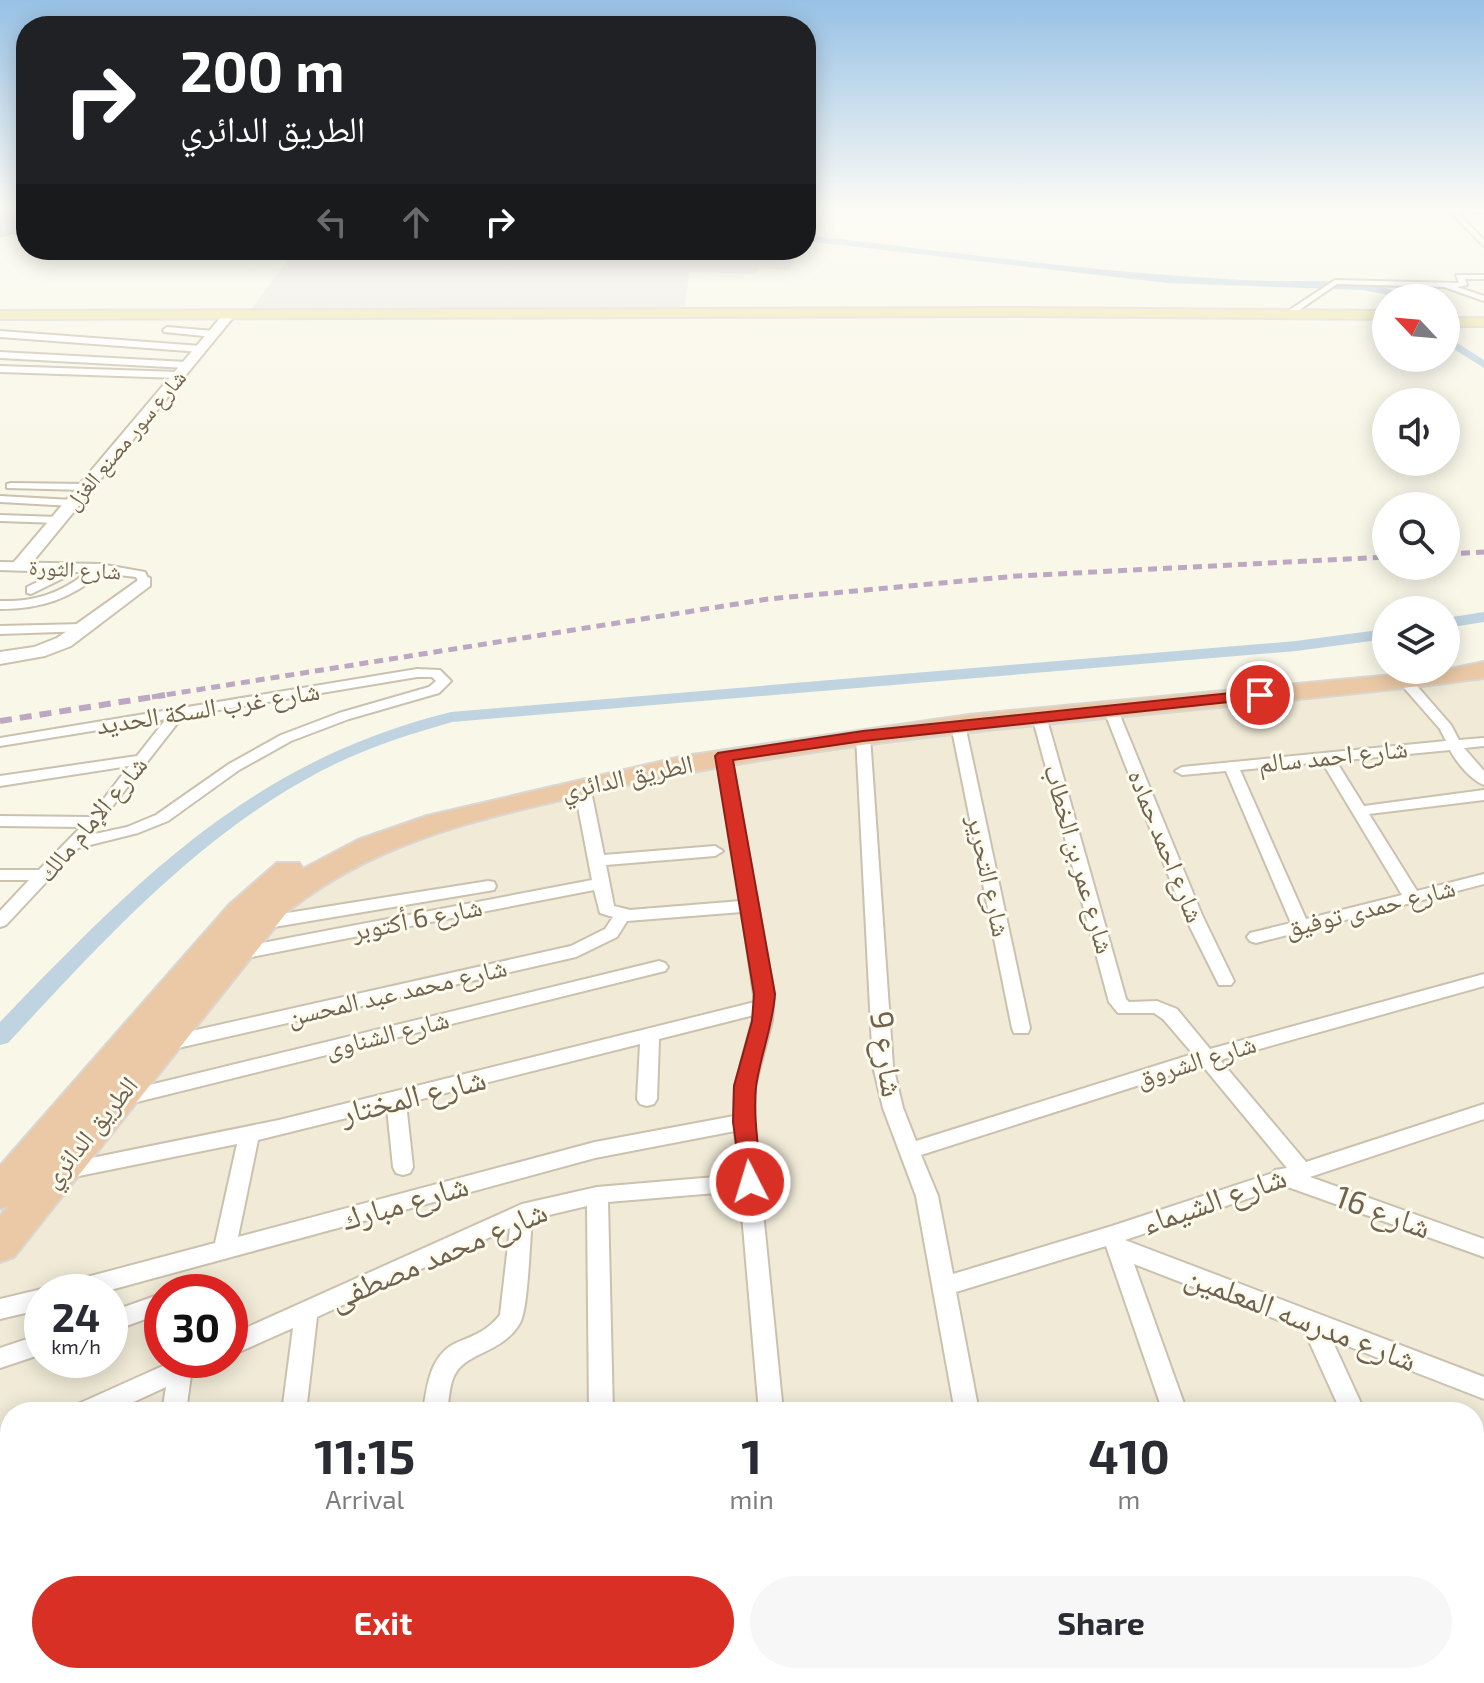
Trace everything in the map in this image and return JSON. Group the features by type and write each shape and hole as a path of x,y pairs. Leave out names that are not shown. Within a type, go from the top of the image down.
{"highway":[{"path":"1460,664 1484,660"},
{"name":"الطريق الدائري","path":"1460,672 1484,670"},
{"name":"الطريق الدائري","path":"0,1193 256,896 314,853 382,821 546,778 742,740 969,712 1372,678"},
{"name":"الطريق الدائري","path":"2,1241 260,923 295,888 361,848 412,829 582,786 724,756 863,736 1372,679"}],"main road":[{"path":"1091,315 1372,317"},
{"path":"3,320 228,316 1372,317"},
{"path":"1460,317 1484,319"},
{"path":"1460,321 1484,319"}],"street":[{"path":"1286,315 1325,288"},
{"path":"1460,291 1484,299"},
{"name":"شارع سور مصنع الغزل","path":"17,566 228,316"},
{"path":"167,330 214,334"},
{"path":"0,334 201,349"},
{"path":"0,355 183,370"},
{"path":"3,371 183,370"},
{"path":"11,486 86,487"},
{"path":"0,499 72,503"},
{"path":"0,518 58,520"},
{"name":"شارع الثورة","path":"0,566 100,568 136,573 144,582"},
{"path":"0,576 17,566"},
{"path":"31,590 76,568"},
{"path":"0,605 36,605 55,600 100,568"},
{"path":"0,658 38,652 64,642 144,582"},
{"path":"0,630 83,628"},
{"name":"شارع غرب السكة الحديد","path":"0,742 417,673 435,673 444,681 434,690 344,716 286,738 234,767 148,824 75,844"},
{"path":"1417,684 1461,757 1484,780"},
{"name":"شارع احمد حماده","path":"1110,708 1181,885 1225,981"},
{"name":"شارع الإمام مالك","path":"1,919 94,822 178,713"},
{"name":"شارع عمر بن الخطاب","path":"1039,716 1118,1002 1125,1008 1164,1010 1206,1057"},
{"name":"شارع التحرير","path":"958,725 1021,1028"},
{"name":"شارع 9","path":"863,736 883,1066 893,1108 927,1196 965,1402"},
{"name":"شارع احمد سالم","path":"1182,771 1484,742"},
{"path":"724,756 765,1006 748,1068 744,1122 770,1402"},
{"path":"1326,757 1412,897"},
{"path":"0,781 142,760"},
{"path":"1231,766 1301,926"},
{"path":"582,786 606,909 622,916 750,906"},
{"path":"1359,811 1484,795"},
{"path":"0,821 94,822"},
{"path":"596,861 715,851"},
{"path":"0,875 46,875"},
{"name":"شارع حمدى توفيق","path":"1256,937 1484,879"},
{"name":"شارع 6 أكتوبر","path":"235,954 600,884"},
{"path":"260,923 488,886"},
{"name":"شارع محمد عبد المحسن","path":"159,1046 576,951 611,933 622,916"},
{"name":"شارع الشناوى","path":"116,1101 659,967"},
{"name":"شارع الشروق","path":"911,1150 1206,1057 1484,980"},
{"name":"شارع المختار","path":"59,1172 249,1135 650,1038 765,1006"},
{"path":"647,1099 650,1038"},
{"path":"1206,1057 1292,1173"},
{"path":"396,1100 403,1167"},
{"name":"شارع الشيماء","path":"943,1286 1115,1241 1292,1173 1484,1111"},
{"name":"شارع مبارك","path":"128,1277 595,1150 744,1122"},
{"path":"224,1252 249,1135"},
{"name":"شارع 16","path":"1292,1173 1484,1248"},
{"name":"شارع محمد مصطفى","path":"248,1338 522,1213 597,1195 750,1182"},
{"path":"597,1195 601,1402"},
{"path":"436,1402 437,1379 446,1363 496,1335 511,1318 522,1213"},
{"path":"1115,1241 1171,1402"},
{"name":"شارع مدرسه المعلمين","path":"1115,1241 1313,1323 1484,1388"},
{"path":"0,1309 24,1303"},
{"path":"295,1402 306,1312"},
{"path":"1313,1323 1349,1402"},
{"path":"0,1358 24,1350"},
{"path":"109,1402 162,1378"},
{"path":"177,1402 186,1378"}],"shaded area":[{"path":"267,288 687,288 685,308 251,309"},
{"path":"1484,665 1484,1402 0,1402 0,1224 293,878 348,844 471,804 686,758 851,731 1372,679 1372,684 1460,684 1460,668"}],"waterway":[{"path":"1365,288 1372,289"},
{"path":"1460,349 1484,365"},
{"path":"1460,621 1484,617"},
{"path":"0,1037 125,909 215,831 263,797 314,767 399,731 451,717 1296,646 1372,636"}],"railway":[{"path":"1460,553 1484,552"},
{"path":"152,697 768,599 1017,576 1372,558"},
{"path":"0,721 165,695"}],"route":[{"path":"750,1182 744,1122 745,1086 763,1021 765,994 724,756 863,736 1110,708 1260,695"}]}
